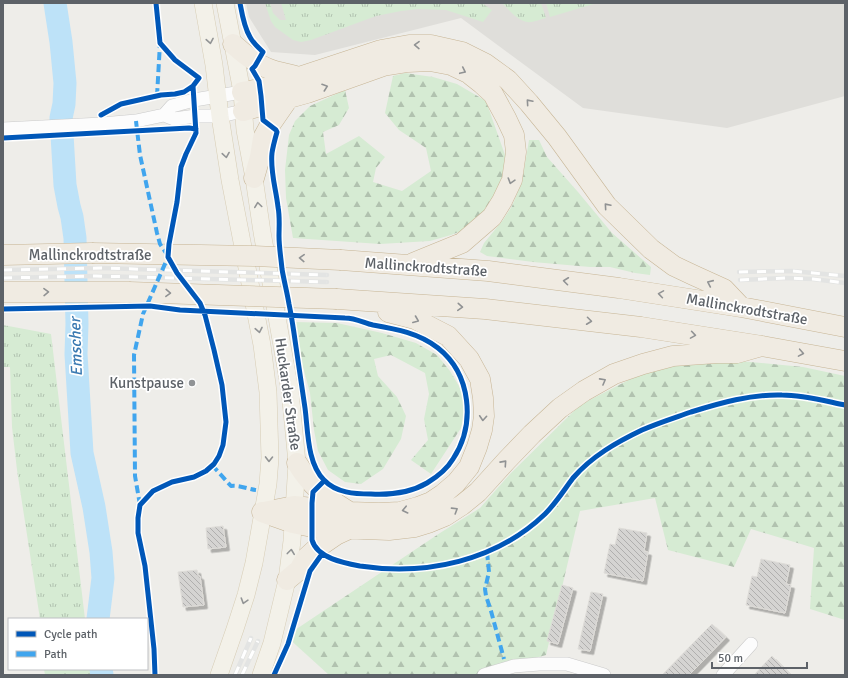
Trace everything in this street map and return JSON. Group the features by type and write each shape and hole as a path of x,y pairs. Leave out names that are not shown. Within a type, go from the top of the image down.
{"highway":[{"path":"233,44 270,70 299,77"},
{"path":"242,102 260,88 381,50 409,45 431,45 462,52 486,64 508,80 530,103 557,137 607,206 650,249 674,266 724,290 741,306"},
{"path":"242,102 288,99 333,85 383,66 408,62 430,61 451,65 468,73 493,94 514,135 516,152 512,180 502,201 492,217 462,243 409,265"},
{"path":"254,178 260,157 263,138 288,99"},
{"name":"Mallinckrodtstraße","path":"3,255 92,253 254,256 342,260 488,271 741,306 845,327"},
{"path":"5,292 129,292 337,299 485,309 641,327 845,361"},
{"path":"262,512 293,515 312,527 350,521 379,513 400,512 418,508 437,498 456,483 469,467 477,447 484,416 480,379 469,359 448,336 415,318 337,299"},
{"path":"297,463 304,475 350,521 389,530 415,527 445,516 462,505 478,492 532,434 560,408 584,391 614,374 672,356 736,353 762,346"},
{"path":"287,580 299,570 306,558 317,548 336,535 350,521"}],"main road":[{"name":"Huckarder Straße","path":"203,3 214,65 230,180 262,345 268,392 270,458 268,484 254,563 246,595 219,675"},
{"name":"Huckarder Straße","path":"225,3 233,44 245,130 262,232 290,391 297,463 292,541 287,580 272,643 261,675"}],"street":[{"path":"164,115 172,106 218,96 242,102"},
{"path":"3,129 102,124 136,121 164,115 174,119 196,116 220,116 242,102"},
{"path":"724,675 750,644"},
{"path":"484,675 514,666 567,664 604,675"}],"shaded area":[{"path":"246,3 845,3 845,96 727,128 583,108 461,18 315,55 271,52 249,17"}],"green space":[{"path":"265,3 270,3 273,13 280,20 286,20 281,3 482,3 492,10 483,22 446,10 418,9 401,11 376,16 311,40 301,42 293,40 275,27 271,21"},
{"path":"502,3 541,3 546,18 531,22 523,21"},
{"path":"546,3 597,3 550,17"},
{"path":"405,73 433,77 457,84 486,101 505,155 501,187 479,221 469,228 430,241 380,244 293,238 286,198 285,170 289,135 295,121 310,106 345,90 349,108 339,125 323,132 326,154 359,136 385,157 376,168 373,182 402,191 431,171 426,148 399,130 385,113 393,76"},
{"path":"529,140 539,140 547,157 612,233 651,267 650,275 610,267 590,267 533,262 487,256 480,252 484,243 503,220 512,206 522,182"},
{"path":"294,322 337,323 382,333 416,343 437,355 450,371 459,386 466,406 461,428 431,474 411,460 428,440 424,419 429,394 425,373 391,355 374,359 378,376 397,397 406,416 401,439 383,469 361,484 345,482 328,470 318,451 310,393 302,363"},
{"path":"3,325 51,334 85,618 40,618 17,470 12,427 10,367 3,367"},
{"path":"740,361 803,367 845,376 845,620 810,609 814,548 751,529 734,567 668,550 655,498 580,511 546,655 478,675 329,675 286,636 480,508 510,474 580,405 660,364"},
{"path":"44,670 90,670 91,675 45,675"}],"building":[{"path":"223,526 226,547 208,549 206,528"},
{"path":"619,528 647,533 644,551 648,552 643,581 604,573 610,544 615,545"},
{"path":"761,559 790,565 786,584 791,585 785,613 746,605 752,576 757,577"},
{"path":"197,570 198,576 200,576 204,605 183,607 178,572"},
{"path":"562,585 573,588 558,644 547,641"},
{"path":"591,592 603,594 590,651 578,649"},
{"path":"712,624 726,637 698,666 689,675 662,675"},
{"path":"772,656 791,675 754,675"}],"waterway":[{"name":"Emscher","path":"55,3 65,83 64,104 61,118 65,185 75,238 77,324 76,354 82,453 94,507 101,552 103,578 98,618"},
{"name":"Emscher","path":"101,670 102,675"}],"railway":[{"path":"3,270 101,268 327,275"},
{"path":"739,272 792,271 845,276"},
{"path":"3,278 96,276 327,282"},
{"path":"740,280 786,278 813,279 845,283"},
{"path":"235,675 251,638"},
{"path":"242,675 258,641"}],"marked path":[{"path":"157,96 160,43"},
{"path":"136,121 140,155 157,233 160,244 168,256"},
{"path":"140,505 135,476 134,355 143,314 168,257"},
{"path":"212,465 231,486 256,490"},
{"path":"487,552 489,572 485,589 486,596 504,659"}],"cycle path":[{"path":"155,675 154,649 145,566 138,533 140,505 153,491 172,482 194,477 206,471 214,464 223,445 226,422 222,385 205,315 200,303 177,273 168,257 181,167 196,133 193,86 199,78 175,60 160,43 156,3"},
{"path":"3,309 150,306 180,310 345,318 349,318 407,332 431,343 438,348 458,371 463,385 467,415 465,431 451,463 427,483 414,489 393,494 359,494 334,488 324,480 314,465 309,446 294,331 292,320 291,315 290,309 282,269 280,252 279,214 272,173 272,153 277,132 263,120 259,81 252,69 263,52 248,33 240,3"},
{"path":"101,115 121,104 161,95 184,92 193,86"},
{"path":"3,138 189,128 196,129"},
{"path":"324,481 313,492 312,503 312,540 319,551 332,559 360,566 385,569 410,569 435,566 482,554 505,543 526,530 549,510 573,478 588,463 623,439 654,425 713,405 759,396 798,396 845,405"},
{"path":"274,675 288,644 310,571 322,554"}],"place":[{"name":"Kunstpause","path":"192,383"}]}
